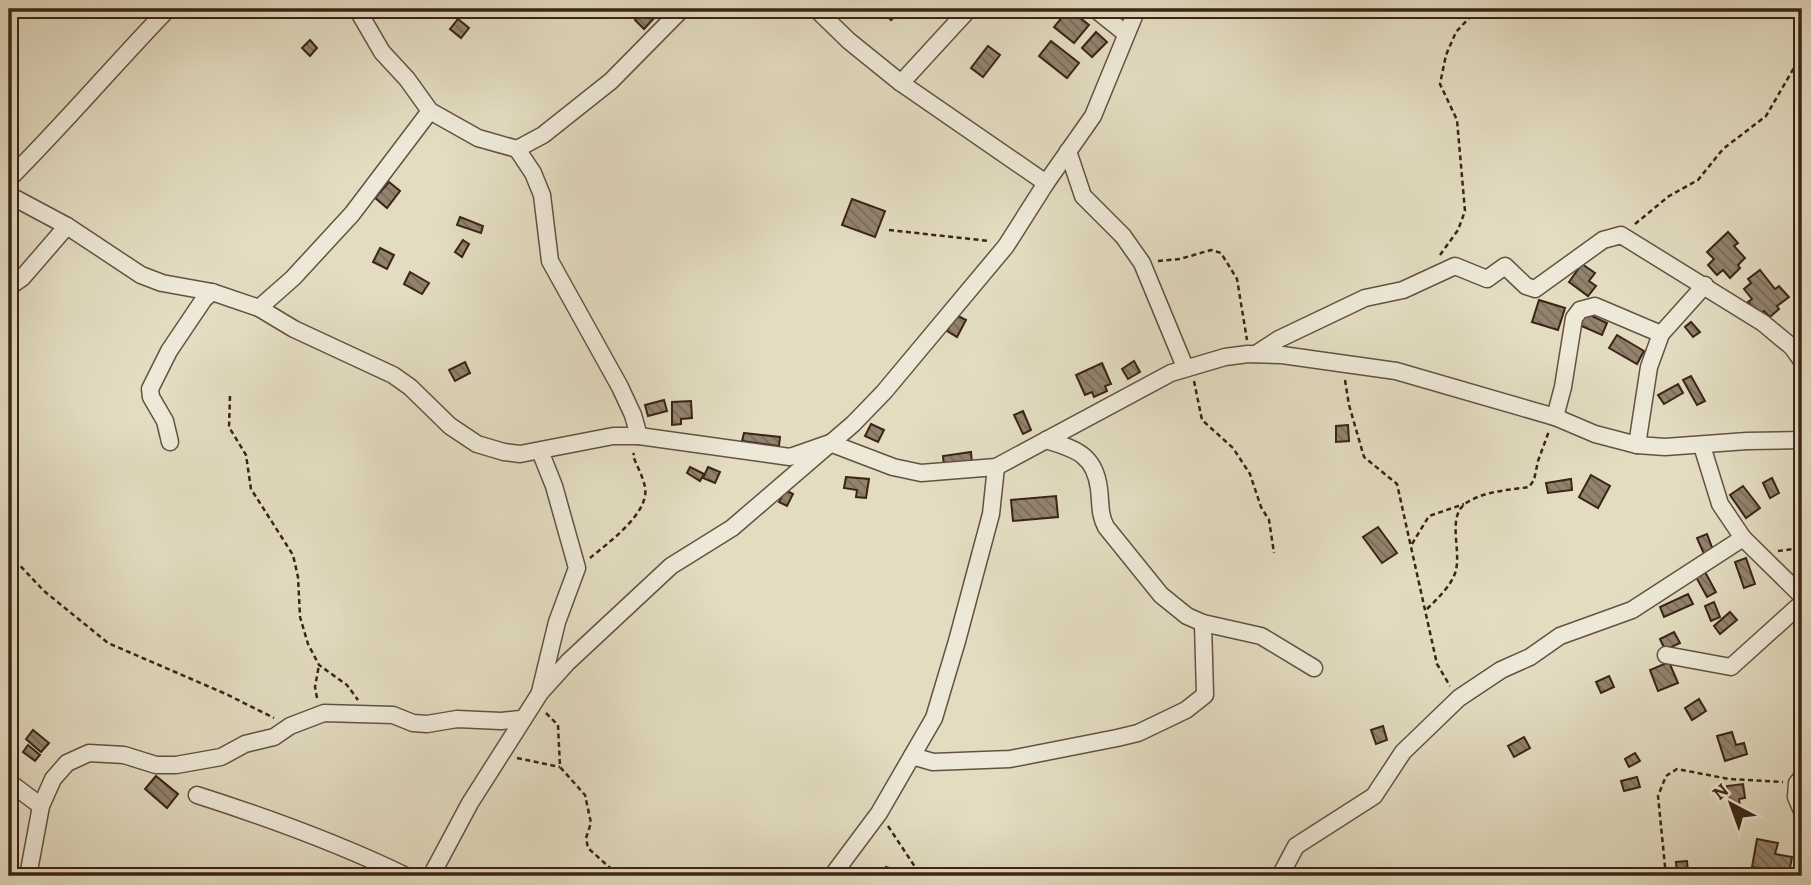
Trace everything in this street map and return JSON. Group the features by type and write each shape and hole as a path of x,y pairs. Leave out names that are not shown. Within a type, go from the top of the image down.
{"street":[{"path":"9,179 61,127 168,9"},
{"path":"357,9 382,52 407,79 430,111 478,138 517,149 533,173 542,195 550,261 620,387 639,436"},
{"path":"517,149 543,135 611,81 682,9"},
{"path":"901,83 969,9"},
{"path":"1096,9 1125,33"},
{"path":"431,876 458,823 536,697 568,662 671,566 732,528 853,424 884,392 1006,246 1093,116 1137,9"},
{"path":"825,11 849,41 901,83 1046,183"},
{"path":"259,308 293,278 352,214 430,111"},
{"path":"1068,152 1083,197 1123,236 1142,263 1185,367"},
{"path":"9,195 67,226 141,275 162,283 212,292 259,308 294,329 393,375 410,387 450,426 477,444 504,452 520,454 613,436 639,436 790,457 831,443 892,467 921,473 996,467 1185,367 1225,356 1252,354 1342,362 1419,377 1555,416 1595,434 1637,445 1702,446 1746,441 1802,440"},
{"path":"9,287 22,278 67,226"},
{"path":"1252,354 1365,298 1404,290 1455,266 1487,279 1506,266 1526,286 1535,289 1603,240 1621,235 1763,323 1792,347 1802,361"},
{"path":"1637,445 1649,367 1661,334 1705,285"},
{"path":"170,442 165,421 150,397 150,389 169,351 212,292"},
{"path":"1555,416 1563,387 1574,318 1580,310 1595,306 1661,334"},
{"path":"1046,440 1082,453 1093,465 1099,488 1100,515 1105,527 1161,595 1187,616 1203,623 1261,636 1314,668"},
{"path":"1702,446 1720,504 1760,555 1795,580 1802,596"},
{"path":"536,697 557,622 577,568 554,486 540,450"},
{"path":"832,876 879,813 934,718 991,514 996,467"},
{"path":"1280,876 1296,846 1374,796 1403,751 1459,698 1501,670 1530,657 1560,636 1632,610 1744,538"},
{"path":"1666,655 1731,667 1802,604"},
{"path":"912,756 933,762 1010,759 1118,737 1150,727 1186,710 1205,695 1203,623"},
{"path":"28,876 41,806 53,779 67,763 89,752 124,755 156,765 176,765 221,757 245,744 274,737 290,726 324,713 393,715 413,723 427,724 457,719 501,722 521,719"},
{"path":"1799,780 1796,797 1802,811"},
{"path":"9,782 41,806"},
{"path":"197,795 278,821 406,876"}],"path":[{"path":"1429,279 1434,263 1458,230 1465,211 1457,120 1440,84 1446,55 1456,32 1470,17 1472,9"},
{"path":"1621,235 1670,196 1698,180 1723,149 1766,116 1802,54"},
{"path":"889,230 985,240 1006,246"},
{"path":"1142,263 1180,259 1211,250 1221,253 1237,279 1252,354"},
{"path":"1342,362 1349,405 1364,457 1397,484 1427,609 1437,664 1459,698"},
{"path":"1185,367 1195,382 1202,420 1233,448 1250,474 1261,507 1269,520 1274,553"},
{"path":"230,396 229,426 246,455 251,489 293,555 298,577 300,617 308,644 319,665 346,685 368,713"},
{"path":"1412,544 1429,516 1488,494 1529,487 1534,480 1538,461 1555,416"},
{"path":"577,568 618,535 640,510 646,489 633,456 639,436"},
{"path":"1427,609 1441,596 1454,575 1458,562 1456,519 1464,504"},
{"path":"1760,555 1802,548"},
{"path":"9,554 44,591 108,642 226,694 290,726"},
{"path":"319,665 317,704 324,713"},
{"path":"536,697 558,725 560,767"},
{"path":"501,752 528,762 560,767 585,794 591,822 586,838 588,848 619,876"},
{"path":"1666,876 1658,796 1666,776 1677,769 1729,779 1799,780"},
{"path":"879,813 921,876"}],"building":[{"path":"645,9 656,16 644,29 635,20"},
{"path":"888,9 903,9 891,20 884,13"},
{"path":"1069,9 1089,25 1074,43 1054,27"},
{"path":"458,19 469,28 461,38 450,29"},
{"path":"1096,32 1107,42 1092,57 1082,48"},
{"path":"310,40 317,48 310,56 302,48"},
{"path":"1051,41 1079,63 1067,78 1039,56"},
{"path":"988,46 1000,55 983,77 971,68"},
{"path":"389,182 400,191 387,208 375,198"},
{"path":"852,199 885,211 875,237 842,225"},
{"path":"460,217 483,226 481,233 457,225"},
{"path":"1728,232 1738,243 1734,246 1745,258 1730,278 1723,270 1717,275 1708,265 1714,259 1707,252"},
{"path":"463,240 469,244 462,257 455,252"},
{"path":"380,248 394,255 387,269 373,262"},
{"path":"1582,264 1595,273 1589,281 1596,286 1588,296 1569,282"},
{"path":"1760,270 1775,289 1779,286 1789,297 1777,306 1779,309 1770,317 1764,311 1759,315 1748,302 1752,299 1744,289 1751,283 1748,279"},
{"path":"410,272 429,283 422,294 404,284"},
{"path":"1539,300 1565,308 1558,330 1532,322"},
{"path":"1583,312 1607,323 1602,335 1577,324"},
{"path":"956,315 966,320 957,337 947,331"},
{"path":"1691,322 1700,332 1693,337 1685,327"},
{"path":"1617,335 1644,351 1637,364 1609,348"},
{"path":"1134,361 1140,372 1128,379 1122,369"},
{"path":"465,362 470,373 455,381 449,370"},
{"path":"1102,363 1111,384 1105,386 1107,391 1094,397 1092,392 1085,395 1076,375"},
{"path":"1691,376 1705,401 1697,405 1683,380"},
{"path":"1678,384 1683,393 1664,404 1658,395"},
{"path":"664,400 667,411 648,416 645,405"},
{"path":"691,401 692,418 681,419 681,424 672,425 672,402"},
{"path":"1023,411 1031,430 1023,434 1014,415"},
{"path":"871,424 884,430 878,442 865,436"},
{"path":"1348,425 1349,441 1336,442 1336,426"},
{"path":"744,433 780,437 779,446 742,441"},
{"path":"971,452 972,463 944,466 943,456"},
{"path":"690,467 704,474 700,481 687,473"},
{"path":"708,467 720,472 715,483 703,478"},
{"path":"1591,475 1610,486 1598,508 1579,497"},
{"path":"846,477 869,479 866,498 856,497 857,490 844,488"},
{"path":"1772,478 1779,493 1770,498 1763,483"},
{"path":"1571,479 1572,490 1548,493 1546,483"},
{"path":"1743,486 1760,508 1746,518 1730,495"},
{"path":"785,490 793,494 787,506 779,502"},
{"path":"1056,496 1058,517 1013,521 1011,500"},
{"path":"1378,527 1397,553 1382,563 1363,537"},
{"path":"1707,534 1713,550 1704,554 1697,538"},
{"path":"1746,558 1755,584 1744,588 1735,562"},
{"path":"1705,572 1716,592 1707,597 1696,577"},
{"path":"1688,594 1693,604 1664,617 1660,607"},
{"path":"1714,602 1720,617 1711,621 1705,606"},
{"path":"1730,612 1737,620 1720,634 1714,626"},
{"path":"1674,632 1680,643 1665,650 1660,639"},
{"path":"1669,662 1678,683 1658,691 1650,670"},
{"path":"1609,676 1614,687 1601,693 1596,682"},
{"path":"1699,699 1706,711 1692,720 1685,708"},
{"path":"11,719 18,727 12,733 9,729"},
{"path":"1383,726 1387,740 1376,744 1371,730"},
{"path":"33,730 49,743 41,752 26,739"},
{"path":"1732,732 1736,745 1744,743 1747,754 1725,761 1717,736"},
{"path":"1524,737 1530,748 1514,757 1508,746"},
{"path":"28,745 40,755 35,761 23,752"},
{"path":"1635,753 1640,761 1629,767 1625,759"},
{"path":"156,776 178,794 167,808 145,789"},
{"path":"1637,777 1640,787 1624,791 1621,781"},
{"path":"1743,784 1745,798 1739,799 1740,807 1730,809 1727,786"},
{"path":"1757,839 1778,843 1775,854 1792,857 1789,873 1752,867"},
{"path":"1687,861 1688,872 1677,873 1676,862"},
{"path":"886,867 896,870 893,876 882,876"}]}
